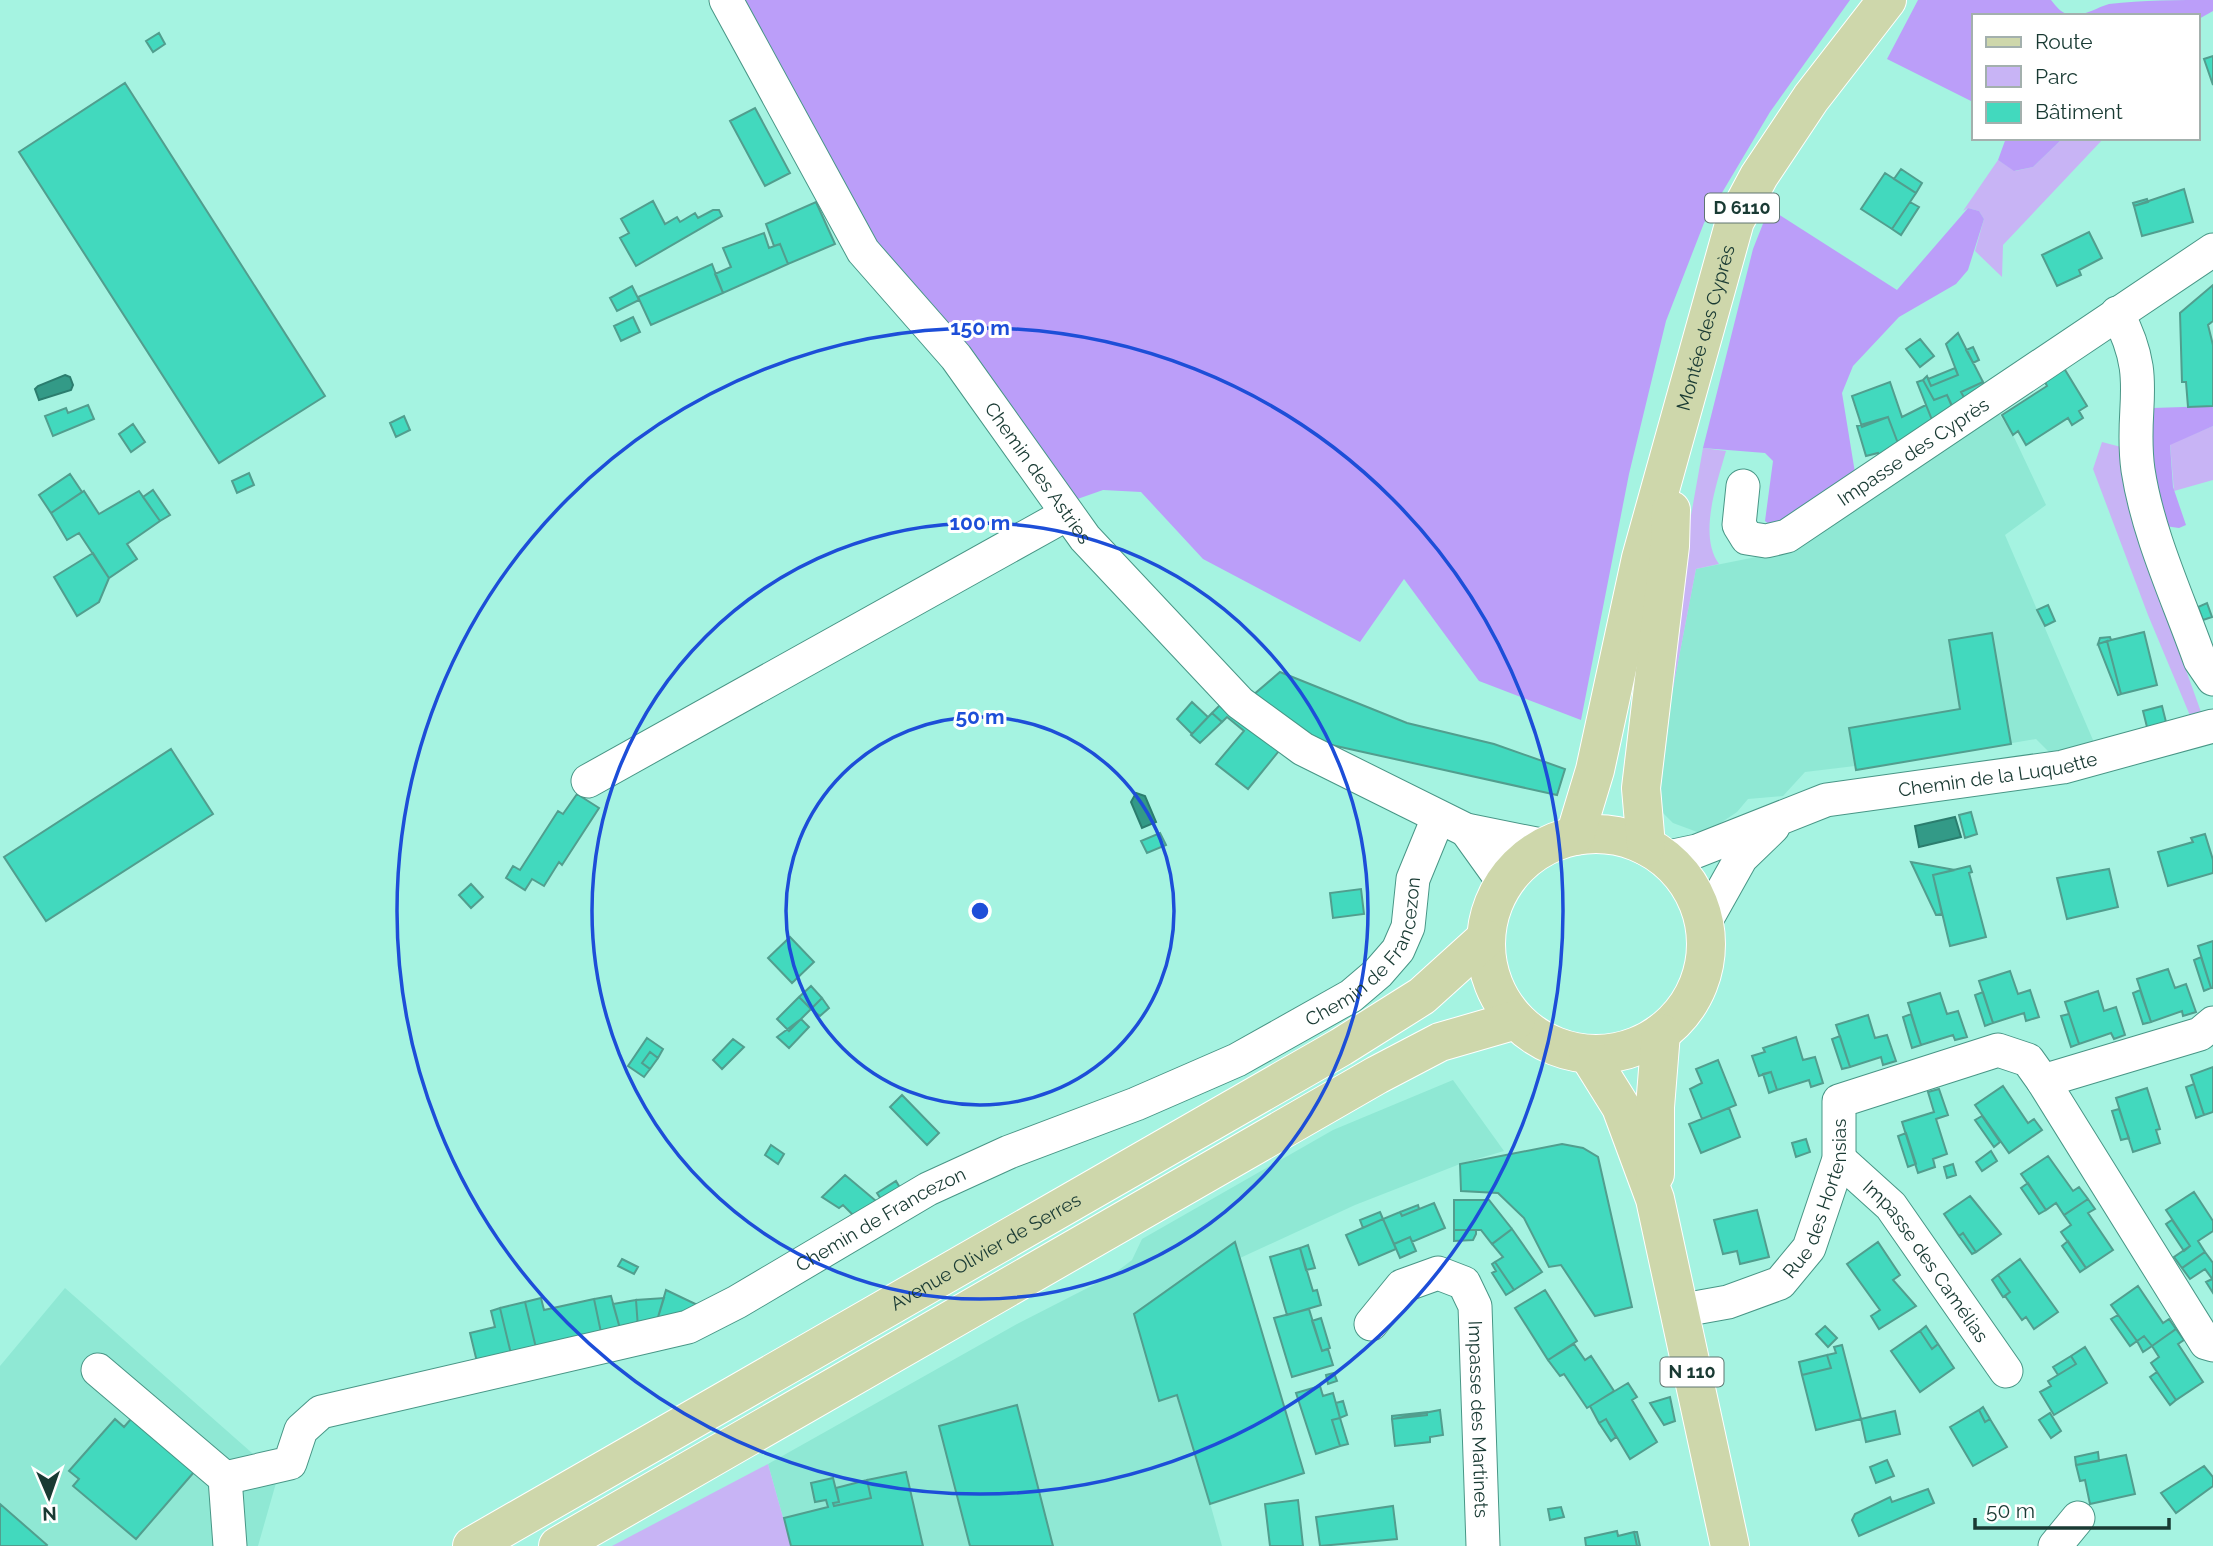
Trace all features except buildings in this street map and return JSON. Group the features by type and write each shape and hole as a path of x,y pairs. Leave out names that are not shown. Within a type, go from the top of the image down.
{"main road":[{"name":"Montée des Cyprès","path":"1560,841 1595,770 1641,558 1735,221 1759,176 1811,97 1887,0"},
{"name":"Montée des Cyprès","path":"1655,852 1641,788 1670,546 1673,451"},
{"path":"1611,835 1655,852 1683,876 1697,899 1704,924 1706,955 1698,985 1683,1011 1661,1033 1639,1045 1614,1052 1588,1054 1562,1049 1537,1037 1516,1020 1499,996 1492,978 1485,939 1491,909 1504,883 1523,862 1560,841 1611,835"},
{"name":"Avenue Olivier de Serres","path":"472,1546 1340,1047 1422,996 1485,939"},
{"path":"558,1546 1377,1075 1440,1042 1516,1020"},
{"name":"N 110","path":"1654,1199 1655,1107 1661,1033"},
{"name":"N 110","path":"1588,1054 1621,1107 1654,1199 1730,1546"}],"street":[{"name":"Chemin des Astries","path":"726,0 863,251 956,357 1085,538 1240,703 1303,749 1452,824 1560,841"},
{"name":"Impasse des Cyprès","path":"1743,486 1739,525 1748,538 1766,541 1787,536 2213,250"},
{"path":"2117,313 2137,359 2138,468 2149,519 2200,660 2213,679"},
{"path":"588,781 1067,514"},
{"name":"Chemin de la Luquette","path":"1655,852 1698,851 1826,800 2092,761 2213,726"},
{"name":"Chemin de la Luquette","path":"1704,924 1741,858 1783,818"},
{"name":"Chemin des Astries","path":"1452,824 1504,883"},
{"name":"Chemin de Francezon","path":"225,1478 290,1463 302,1430 321,1412 688,1327 759,1290 928,1189 1009,1152 1146,1099 1272,1041 1351,996 1378,973 1398,950 1408,927 1413,879 1452,824"},
{"path":"2043,1082 2200,1034 2213,1023"},
{"name":"Rue des Hortensias","path":"1678,1311 1728,1302 1780,1283 1809,1248 1839,1159 1839,1101 1998,1050 2028,1060 2206,1343 2213,1345"},
{"name":"Impasse des Camélias","path":"1839,1159 1891,1206 2006,1371"},
{"name":"Impasse des Martinets","path":"1371,1324 1402,1286 1438,1273 1465,1283 1475,1306 1483,1546"},
{"path":"98,1370 225,1478 230,1546"},
{"path":"2055,1546 2078,1518"}],"shaded area":[{"path":"740,0 1850,0 1770,112 1704,223 1666,321 1629,474 1581,720 1479,681 1404,579 1360,642 1203,559 1141,492 1103,490 1069,502 881,257"},
{"path":"1918,0 2051,0 2067,14 1972,14 1972,102 1887,59"},
{"path":"2213,0 2213,11 2199,19 2199,14 2084,14 2109,4 2147,1"},
{"path":"2005,140 2061,140 2033,167 2014,171 1998,160"},
{"path":"1968,208 1979,211 1984,219 1968,270 1956,284 1899,317 1853,366 1842,393 1857,485 1775,529 1765,521 1773,461 1765,453 1703,448 1753,249 1768,211 1778,214 1897,290"},
{"path":"65,375 70,377 73,385 71,390 39,400 35,389 38,386"},
{"path":"2213,406 2213,426 2170,445 2173,487 2186,525 2179,528 2165,526 2148,453 2153,408"},
{"path":"1997,411 2013,435 2046,505 2005,535 2096,747 2053,756 2036,739 1856,770 1855,766 1805,772 1783,796 1748,799 1737,812 1713,828 1700,833 1673,823 1659,809 1664,735 1696,569 1761,556"},
{"path":"1136,793 1145,796 1156,822 1142,828 1131,802"},
{"path":"1955,817 1961,837 1919,847 1915,826"},
{"path":"1453,1080 1504,1151 1460,1164 1355,1205 1240,1258 1304,1473 1210,1503 1222,1546 791,1546 768,1464 1017,1324 1111,1276 1132,1260 1142,1239 1333,1130"},
{"path":"65,1288 278,1476 258,1546 0,1546 0,1366"}],"green space":[{"path":"2061,140 2102,140 2003,245 2002,277 1975,251 1984,219 1979,211 1968,208 1963,211 1998,160 2015,171 2033,167"},
{"path":"2213,426 2213,480 2174,491 2170,444"},
{"path":"2102,442 2121,447 2120,461 2131,516 2201,712 2191,718 2148,615 2093,469"},
{"path":"1703,448 1726,451 1714,493 1710,524 1710,539 1719,564 1696,569 1664,735 1682,566"},
{"path":"768,1464 791,1546 612,1546"}]}
